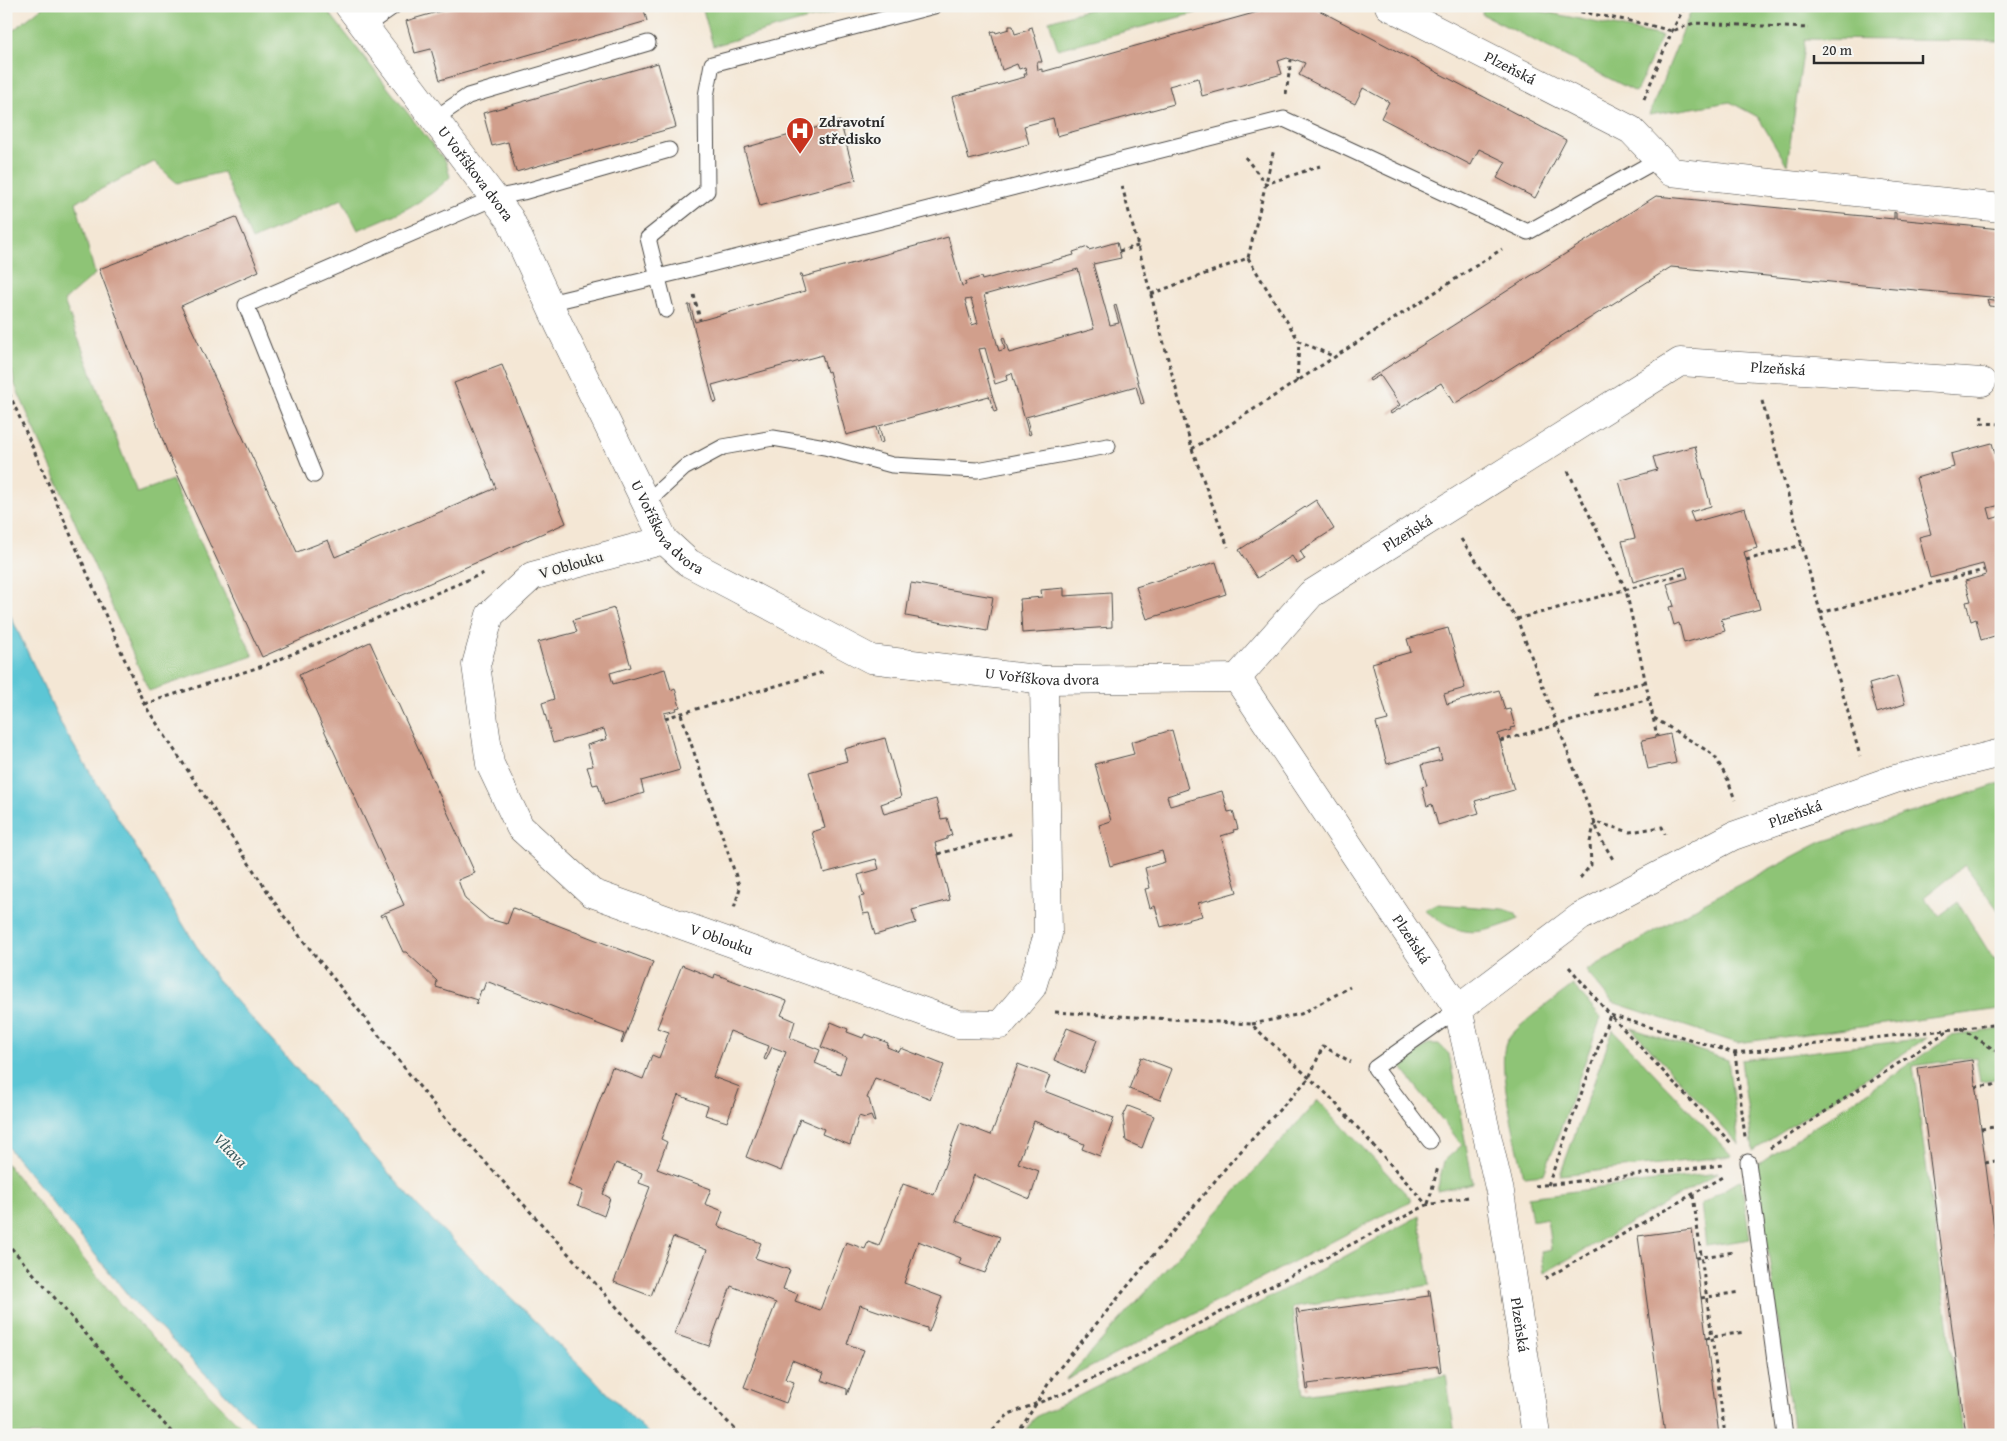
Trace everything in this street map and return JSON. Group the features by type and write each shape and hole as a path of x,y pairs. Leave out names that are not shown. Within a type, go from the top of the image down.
{"street":[{"name":"Plzeňská","path":"1389,6 1631,130 1671,172 2001,208"},
{"name":"U Voříškova dvora","path":"356,16 510,219 664,540 689,563 870,659 1044,680 1236,678"},
{"name":"Plzeňská","path":"1536,1435 1500,1192 1458,1009 1236,678 1311,594 1680,362 1982,382"},
{"name":"V Oblouku","path":"664,540 532,576 490,615 476,665 490,764 520,827 592,893 958,1024 1000,1025 1032,987 1048,934 1044,680"},
{"name":"Plzeňská","path":"1458,1009 1580,917 1733,836 1895,779 2001,753"}],"lane":[{"path":"666,310 648,238 707,191 706,96 712,64 934,6"},
{"path":"356,16 392,7"},
{"path":"434,119 468,96 648,43"},
{"path":"549,303 1282,119 1528,232 1659,159"},
{"path":"314,475 246,305 494,198 523,192 670,150"},
{"path":"646,503 684,468 722,447 773,438 825,447 892,466 977,470 1108,446"},
{"path":"1430,1141 1375,1068 1458,1009"},
{"path":"1748,1162 1785,1435"}],"path":[{"path":"1549,6 1672,31 1694,23 1809,28"},
{"path":"1631,130 1684,6"},
{"path":"1291,60 1282,119 1248,258 1299,341 1297,382"},
{"path":"1208,138 1242,153 1266,184"},
{"path":"1266,184 1359,154"},
{"path":"1115,161 1192,449 1228,547"},
{"path":"1192,449 1528,232"},
{"path":"1119,251 1138,246"},
{"path":"1150,294 1248,258"},
{"path":"1299,341 1336,357"},
{"path":"1752,367 1869,788"},
{"path":"6,386 144,704 283,915 438,1110 662,1357 741,1435"},
{"path":"1553,441 1626,590 1657,736"},
{"path":"1441,511 1517,619 1601,839 1612,858"},
{"path":"1746,560 1802,545"},
{"path":"1820,613 1984,570"},
{"path":"144,704 266,665 486,573"},
{"path":"1517,619 1687,573"},
{"path":"665,718 870,659"},
{"path":"1594,695 1646,682"},
{"path":"1500,741 1650,699"},
{"path":"681,714 740,888 724,940"},
{"path":"1653,717 1714,755 1728,780 1746,831"},
{"path":"1595,822 1630,832 1662,827 1681,863"},
{"path":"1595,822 1590,842 1591,865 1576,884 1595,909"},
{"path":"938,854 1046,824"},
{"path":"1547,942 1610,1015 1748,1162"},
{"path":"1013,1009 1251,1024 1301,1014 1350,987"},
{"path":"1610,1015 1735,1053 2001,1024"},
{"path":"1548,1185 1610,1015"},
{"path":"1251,1024 1329,1096 1427,1205"},
{"path":"1960,1028 1996,1051 2001,1057"},
{"path":"1516,1296 1748,1162 1949,1030"},
{"path":"1017,1435 1052,1376 1223,1172 1309,1078 1323,1046"},
{"path":"1735,1053 1748,1162"},
{"path":"1975,1087 2001,1084"},
{"path":"1981,1129 2001,1126"},
{"path":"1427,1205 1440,1160 1430,1141"},
{"path":"1985,1163 2001,1160"},
{"path":"1535,1186 1748,1162"},
{"path":"1693,1195 1725,1435"},
{"path":"987,1435 1009,1414 1067,1392 1427,1205 1470,1197"},
{"path":"6,1242 174,1435"},
{"path":"1996,1243 2001,1242"},
{"path":"1696,1258 1760,1248"},
{"path":"1701,1298 1765,1288"},
{"path":"1706,1338 1770,1329"}],"green space":[{"path":"44,6 324,6 446,162 450,177 440,187 418,202 358,230 342,199 252,240 223,172 177,183 154,162 76,202 95,274 64,301 137,493 172,480 253,656 149,691 15,385 6,343 6,36"},
{"path":"702,6 854,6 713,46"},
{"path":"1100,6 1222,6 1058,49 1049,21"},
{"path":"1483,6 1516,6 1662,36 1636,92 1482,14"},
{"path":"1693,6 2001,6 2001,41 1805,39 1787,165 1758,117 1730,102 1649,115"},
{"path":"2001,783 2001,914 1965,865 1924,897 1939,916 1958,902 1994,960 2001,956 2001,1009 1737,1043 1612,1002 1586,971 1698,906 1819,843"},
{"path":"1437,904 1503,909 1515,913 1519,919 1492,929 1469,932 1458,930 1436,919 1424,909"},
{"path":"1573,985 1601,1018 1544,1174 1524,1176 1506,1088 1504,1054 1506,1043 1510,1036 1526,1021"},
{"path":"1631,1028 1728,1060 1739,1145"},
{"path":"2001,1029 2001,1079 1980,1082 1976,1057 1913,1066 1962,1435 1794,1435 1756,1166 1951,1036"},
{"path":"1613,1030 1732,1156 1560,1175"},
{"path":"1927,1038 1753,1151 1741,1060"},
{"path":"1428,1044 1439,1044 1449,1054 1473,1183 1437,1191 1444,1161 1462,1145 1399,1065"},
{"path":"1318,1100 1412,1200 1066,1380"},
{"path":"6,1163 124,1309 250,1435 6,1435"},
{"path":"1718,1173 1544,1273 1541,1252 1551,1250 1547,1218 1532,1221 1528,1197"},
{"path":"1741,1180 1750,1239 1706,1246 1701,1204"},
{"path":"1419,1216 1430,1285 1292,1307 1303,1395 1446,1375 1455,1435 1023,1435 1035,1417 1252,1307"}],"water":[{"name":"Vltava","path":"6,606 63,728 216,978 417,1205 650,1435 266,1435 132,1300 6,1145"}],"building":[{"path":"458,6 643,6 647,21 440,80 431,49 415,53 406,21"},
{"path":"1279,6 1311,6 1566,140 1535,198 1497,178 1506,162 1479,149 1471,165 1381,118 1389,102 1363,88 1355,104 1299,75 1305,63 1287,58 1278,61 1282,74 1202,96 1198,78 1169,86 1174,104 1057,136 1053,118 1024,126 1029,144 969,160 952,97 1025,77 1024,74 1027,74 1025,67 1019,69 1017,64 1002,70 991,32 995,31 996,33 1009,29 1009,26 1013,26 1015,34 1029,30 1032,27 1042,62 1037,62 1038,70 1042,69 1042,72"},
{"path":"658,63 676,127 516,172 508,142 492,146 483,113"},
{"path":"840,121 856,180 760,206 744,148"},
{"path":"1656,196 1894,219 1894,212 1896,213 1896,219 2001,229 2001,298 1671,267 1454,404 1441,383 1391,414 1390,412 1400,405 1380,375 1370,381 1369,379"},
{"path":"236,217 259,271 181,306 297,552 328,540 335,557 496,488 454,383 502,365 566,523 262,657 168,454 99,269"},
{"path":"948,237 962,286 966,285 965,282 981,277 982,280 1074,255 1073,252 1088,247 1089,250 1117,242 1121,258 1093,264 1110,325 1119,323 1114,306 1116,305 1144,403 1141,404 1136,386 1026,417 1031,434 1029,435 1012,373 1006,375 1007,380 995,384 985,348 979,349 997,411 994,412 989,396 879,426 883,442 880,443 876,427 846,435 829,371 827,372 822,355 712,385 717,402 714,403 688,305 690,305 695,322 805,291 800,274 803,277","holes":["1078,269 1094,329 1009,353 1004,337 1002,338 1005,349 999,351 984,295","971,299 978,323 972,325 965,300"]},
{"path":"1987,300 2001,302 2001,307 1989,306"},
{"path":"1992,443 2001,474 2001,505 1988,508 1991,519 2001,516 2001,634 1981,640 1976,619 1971,621 1966,602 1971,601 1965,581 1986,575 1983,564 1930,578 1919,537 1931,534 1916,478 1954,467 1951,454"},
{"path":"1695,446 1711,506 1690,512 1694,522 1745,508 1757,548 1744,552 1760,609 1721,619 1725,631 1684,643 1679,623 1674,625 1669,607 1674,606 1667,584 1688,578 1685,567 1633,582 1622,541 1635,538 1619,481 1657,470 1653,457"},
{"path":"1316,500 1334,529 1300,551 1305,559 1297,564 1292,556 1257,578 1239,550"},
{"path":"1216,562 1226,594 1147,619 1136,587"},
{"path":"911,583 993,597 987,631 906,616"},
{"path":"1064,588 1064,596 1111,593 1112,627 1022,633 1020,599 1042,597 1041,590"},
{"path":"614,608 631,667 610,673 613,684 665,669 671,690 675,688 680,707 676,708 677,710 664,713 680,770 641,781 644,793 604,805 598,784 593,785 587,767 593,766 587,745 607,739 604,729 553,743 542,703 554,699 538,642 577,632 573,620"},
{"path":"1448,628 1465,688 1444,694 1447,704 1499,690 1505,710 1510,709 1515,727 1498,734 1514,790 1475,801 1479,813 1438,825 1432,804 1427,806 1422,787 1427,786 1421,765 1442,760 1439,749 1387,764 1376,723 1388,720 1372,663 1411,652 1407,639"},
{"path":"370,642 475,873 458,880 465,899 489,919 507,924 513,908 653,962 622,1044 624,1034 486,981 476,1005 477,1000 436,987 437,981 406,952 403,952 386,915 381,917 380,915 404,905 299,675"},
{"path":"1897,676 1905,704 1877,713 1869,684"},
{"path":"1172,730 1188,789 1167,796 1170,806 1222,791 1228,812 1233,811 1238,829 1221,836 1237,892 1198,903 1202,916 1161,927 1155,906 1150,908 1145,889 1150,888 1145,868 1165,862 1162,851 1110,866 1099,825 1111,821 1095,764 1134,754 1131,742"},
{"path":"1670,734 1676,763 1648,769 1642,740"},
{"path":"885,738 901,797 881,804 884,814 936,799 941,819 947,818 952,835 935,843 950,900 912,910 916,923 875,935 869,913 863,914 859,897 864,896 858,875 879,869 876,859 824,873 812,832 825,828 809,772 847,761 844,749"},
{"path":"682,965 714,978 715,974 787,1001 781,1015 795,1021 790,1038 820,1050 815,1063 840,1074 846,1057 821,1047 831,1022 848,1029 847,1032 863,1038 865,1034 888,1043 887,1047 899,1052 901,1048 944,1065 930,1100 875,1078 867,1098 869,1099 875,1122 871,1116 865,1118 859,1116 850,1145 822,1134 824,1129 800,1119 781,1171 746,1157 786,1052 772,1047 766,1060 764,1059 769,1046 730,1031 713,1077 740,1087 727,1122 705,1115 708,1106 678,1095 661,1139 667,1142 657,1169 711,1189 705,1204 723,1211 718,1226 761,1243 755,1258 790,1270 783,1289 798,1294 795,1301 820,1310 846,1242 865,1249 868,1242 879,1246 903,1184 934,1195 960,1123 991,1135 1018,1064 1050,1076 1044,1091 1114,1118 1100,1156 1082,1149 1084,1144 1070,1138 1071,1136 1034,1121 1018,1163 1039,1171 1030,1199 974,1175 956,1221 1000,1237 985,1273 959,1264 961,1258 918,1241 904,1283 942,1297 929,1332 927,1328 860,1305 847,1344 864,1350 847,1395 847,1389 821,1380 824,1373 792,1360 785,1379 794,1382 786,1403 744,1387 776,1303 731,1286 709,1346 674,1334 707,1250 673,1237 651,1296 614,1282 650,1187 639,1183 642,1173 616,1163 603,1194 610,1198 604,1216 578,1205 583,1191 568,1185 612,1067 643,1079 652,1055 659,1058 669,1032 657,1028"},
{"path":"1067,1028 1097,1040 1084,1073 1054,1060"},
{"path":"1141,1057 1172,1069 1160,1100 1129,1089"},
{"path":"1972,1060 2001,1281 2001,1435 1966,1435 1918,1068"},
{"path":"1128,1106 1154,1116 1142,1148 1126,1141 1123,1117"},
{"path":"1692,1229 1719,1435 1665,1435 1638,1236"},
{"path":"1428,1291 1430,1291 1441,1371 1439,1372 1438,1366 1308,1384 1309,1389 1307,1390 1296,1309 1298,1309 1299,1313 1429,1296"}],"place":[{"name":"Zdravotní středisko","path":"800,155"}]}
